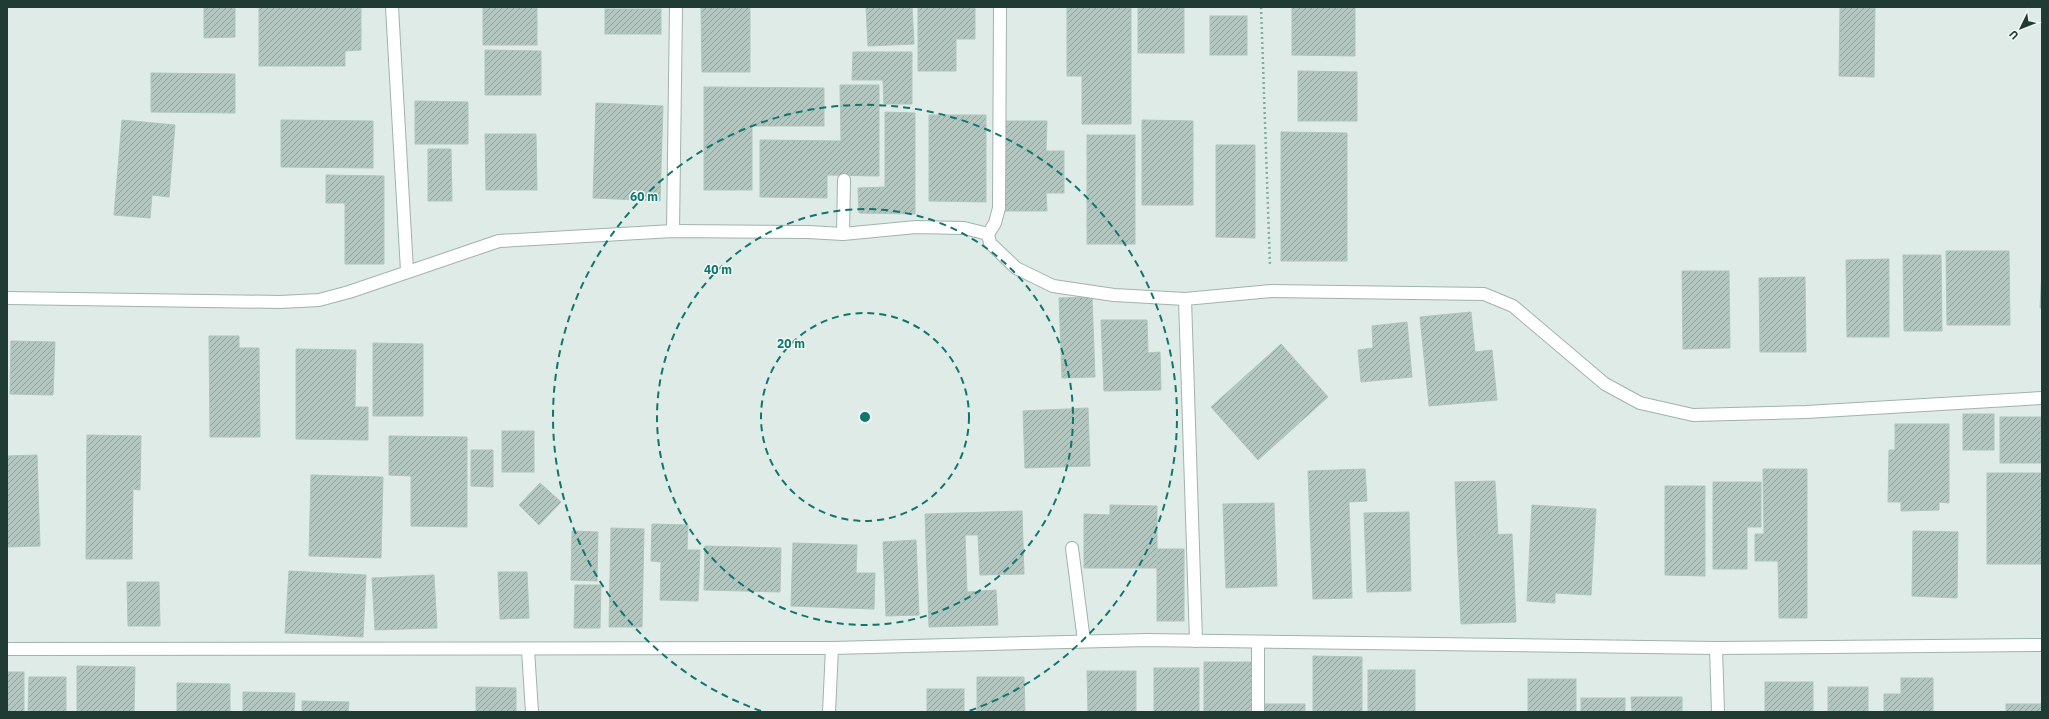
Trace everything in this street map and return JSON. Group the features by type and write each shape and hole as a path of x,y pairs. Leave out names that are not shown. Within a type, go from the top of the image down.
{"street":[{"path":"392,7 407,271"},
{"path":"673,231 676,7"},
{"path":"1000,7 999,208 995,223 988,234 990,243 1016,268 1053,286 1114,295 1185,299 1271,291 1484,294 1513,306 1605,384 1640,403 1693,415 1806,412 2042,398"},
{"path":"843,234 844,180"},
{"path":"7,298 280,302 319,300 349,292 407,271 499,241 673,231 808,232 843,234 916,227 964,228 988,234"},
{"path":"1185,299 1196,641"},
{"path":"1072,548 1084,641"},
{"path":"7,649 528,650 832,648 1084,641 1196,641 1716,648 2042,645"},
{"path":"1258,642 1258,712"},
{"path":"829,712 832,648"},
{"path":"1716,648 1718,712"},
{"path":"528,650 532,712"}],"path":[{"path":"1261,7 1271,291"}],"building":[{"path":"204,7 235,7 235,37 204,38"},
{"path":"259,7 361,7 361,50 345,51 345,66 259,66"},
{"path":"483,7 537,7 537,45 483,45"},
{"path":"701,7 750,7 750,72 702,72"},
{"path":"866,7 912,7 914,44 868,46"},
{"path":"918,7 975,7 975,39 956,39 956,71 918,71"},
{"path":"1067,7 1131,7 1131,124 1082,124 1082,76 1067,76"},
{"path":"1138,7 1184,7 1184,53 1138,53"},
{"path":"1292,7 1355,7 1355,56 1292,55"},
{"path":"1840,7 1875,7 1874,77 1839,76"},
{"path":"605,9 661,9 661,34 605,34"},
{"path":"1210,16 1247,16 1247,55 1210,55"},
{"path":"485,50 541,51 541,95 485,95"},
{"path":"853,52 912,52 912,104 884,104 883,80 852,80"},
{"path":"1298,71 1357,72 1357,121 1298,121"},
{"path":"151,73 235,74 235,113 151,112"},
{"path":"840,85 879,85 879,176 827,175 827,198 760,197 760,140 841,141"},
{"path":"704,87 824,88 824,126 752,126 752,190 704,190"},
{"path":"415,101 468,102 468,144 415,144"},
{"path":"596,103 663,106 660,201 593,198"},
{"path":"885,112 915,113 915,214 859,213 858,188 885,187"},
{"path":"929,115 986,115 986,202 929,201"},
{"path":"122,120 175,125 169,197 152,195 150,218 114,215"},
{"path":"281,120 373,121 373,168 281,167"},
{"path":"1142,120 1193,121 1193,205 1142,205"},
{"path":"1003,121 1047,121 1046,151 1064,151 1064,193 1046,193 1047,211 1003,211"},
{"path":"1281,132 1347,133 1347,261 1281,261"},
{"path":"485,134 536,134 537,190 486,190"},
{"path":"1087,135 1135,135 1135,244 1087,244"},
{"path":"1216,145 1255,145 1255,238 1216,237"},
{"path":"428,149 451,149 452,201 428,201"},
{"path":"326,175 384,176 384,264 345,264 345,203 326,203"},
{"path":"1946,251 2009,251 2010,325 1947,325"},
{"path":"1903,255 1941,255 1942,331 1904,331"},
{"path":"1889,259 1889,337 1847,337 1846,260"},
{"path":"2042,269 2042,308 2040,308"},
{"path":"1682,271 1729,271 1730,348 1683,349"},
{"path":"1805,277 1806,352 1760,352 1759,278"},
{"path":"1092,297 1095,377 1062,378 1059,298"},
{"path":"1471,312 1475,352 1492,350 1497,400 1429,406 1420,317"},
{"path":"1101,320 1147,320 1148,353 1160,352 1161,390 1104,391"},
{"path":"1407,322 1412,377 1361,382 1358,350 1373,348 1372,326"},
{"path":"209,336 239,336 239,348 259,348 260,437 210,437"},
{"path":"11,341 55,342 53,395 10,394"},
{"path":"373,343 423,344 423,416 373,416"},
{"path":"1281,344 1328,397 1258,460 1211,407"},
{"path":"296,349 356,350 355,407 368,407 368,440 296,439"},
{"path":"1088,408 1090,466 1025,468 1023,411"},
{"path":"1963,414 1994,414 1994,450 1963,450"},
{"path":"2000,417 2041,417 2041,463 2000,463"},
{"path":"1895,424 1949,424 1949,503 1939,502 1939,510 1901,511 1901,502 1888,502 1889,450 1895,450"},
{"path":"502,431 534,431 534,472 502,472"},
{"path":"87,435 141,436 140,490 133,489 132,559 86,559"},
{"path":"389,436 467,437 467,527 411,526 411,476 389,475"},
{"path":"471,450 493,450 493,487 471,486"},
{"path":"37,455 40,546 7,547 7,456"},
{"path":"1365,469 1367,501 1349,502 1352,598 1313,599 1308,471"},
{"path":"1763,469 1807,469 1807,618 1779,618 1778,561 1755,561 1755,534 1764,534"},
{"path":"1987,473 2042,473 2042,564 1987,564"},
{"path":"311,475 383,477 381,558 309,556"},
{"path":"1495,481 1498,535 1457,536 1455,482"},
{"path":"1713,482 1761,482 1761,527 1747,527 1747,569 1713,569"},
{"path":"540,483 561,502 539,525 519,505"},
{"path":"1665,486 1705,486 1705,576 1665,575"},
{"path":"1274,503 1277,586 1226,588 1223,504"},
{"path":"1110,505 1157,506 1157,568 1110,568"},
{"path":"1532,505 1596,509 1591,595 1555,593 1555,603 1527,601"},
{"path":"1022,511 1024,574 980,575 978,535 965,535 967,592 996,590 998,625 929,627 925,514"},
{"path":"1409,512 1411,591 1367,592 1364,513"},
{"path":"1084,514 1110,515 1110,568 1084,568"},
{"path":"652,524 688,525 687,550 700,550 698,601 660,600 661,562 651,561"},
{"path":"611,528 644,529 642,627 609,627"},
{"path":"572,531 598,532 597,581 571,580"},
{"path":"1913,531 1958,532 1957,598 1912,596"},
{"path":"1512,534 1516,622 1461,624 1457,536"},
{"path":"916,540 919,615 886,616 883,542"},
{"path":"793,543 857,545 856,573 875,573 874,609 791,606"},
{"path":"705,546 781,548 780,592 704,590"},
{"path":"1157,549 1184,549 1184,621 1157,621"},
{"path":"289,571 366,575 363,637 285,633"},
{"path":"498,572 527,572 529,618 500,619"},
{"path":"434,575 437,628 375,630 372,578"},
{"path":"127,582 159,582 160,626 128,626"},
{"path":"575,585 601,585 600,628 574,628"},
{"path":"1313,656 1362,657 1362,712 1313,712"},
{"path":"1204,662 1253,662 1253,712 1204,712"},
{"path":"77,666 135,667 134,712 77,712"},
{"path":"1154,668 1199,668 1199,712 1154,712"},
{"path":"1368,670 1415,670 1415,712 1368,712"},
{"path":"1087,671 1136,671 1136,712 1088,712"},
{"path":"7,672 24,672 24,712 7,712"},
{"path":"29,677 66,677 66,712 28,712"},
{"path":"977,677 1024,677 1025,712 977,712"},
{"path":"1901,678 1933,678 1933,712 1884,712 1884,694 1901,694"},
{"path":"1528,679 1576,679 1576,712 1528,712"},
{"path":"1765,682 1813,682 1813,712 1765,712"},
{"path":"177,683 230,684 230,712 177,712"},
{"path":"476,687 516,688 516,712 476,712"},
{"path":"1828,687 1868,687 1868,712 1828,712"},
{"path":"927,689 964,689 964,712 927,712"},
{"path":"243,692 295,693 294,712 243,712"},
{"path":"1631,697 1682,697 1682,712 1632,712"},
{"path":"1581,698 1625,698 1625,712 1581,712"},
{"path":"302,701 349,702 348,712 302,712"},
{"path":"1264,704 1305,704 1305,712 1264,712"},
{"path":"2006,704 2042,704 2042,712 2006,712"}]}
